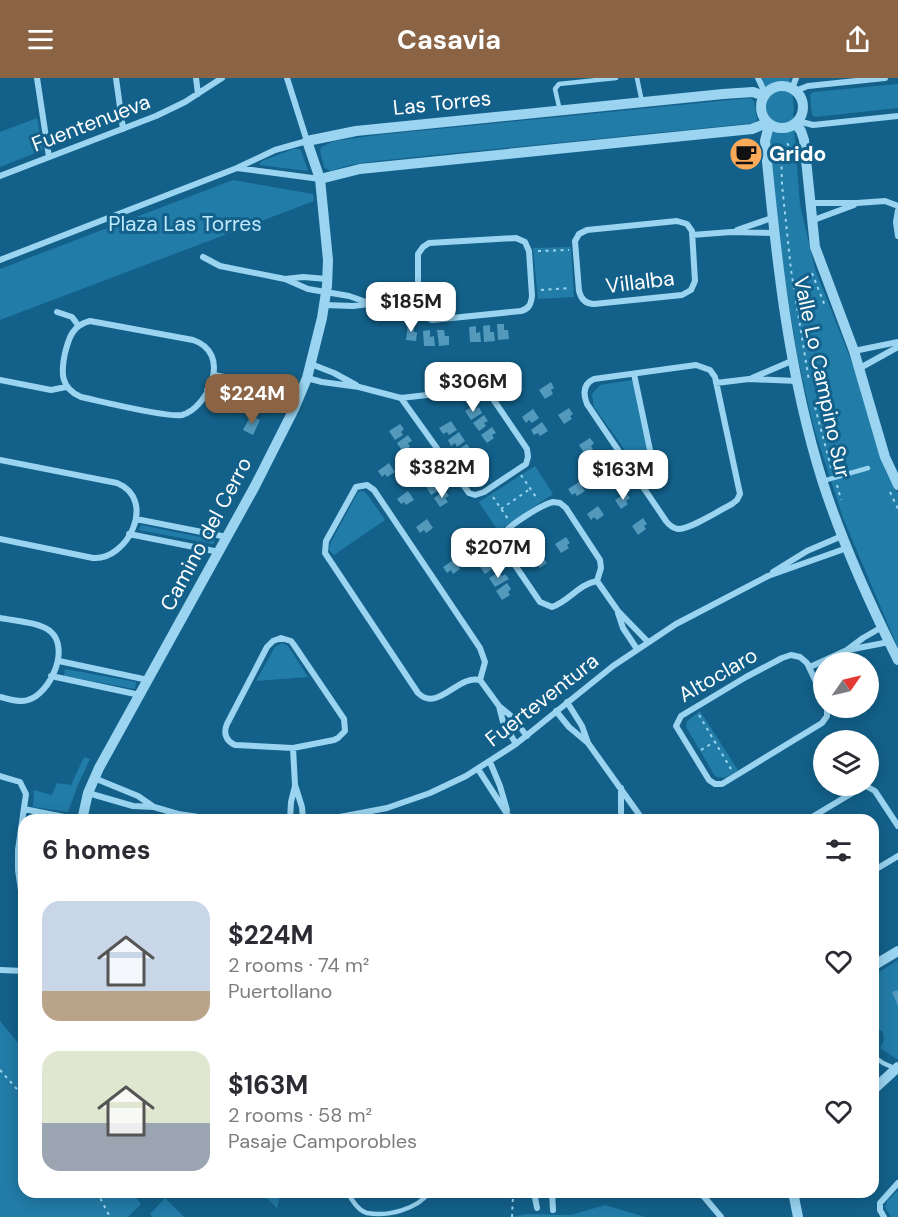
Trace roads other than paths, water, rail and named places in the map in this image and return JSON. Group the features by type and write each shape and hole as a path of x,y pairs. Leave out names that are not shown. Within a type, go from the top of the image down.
{"street":[{"path":"37,78 49,157"},
{"path":"116,78 123,129"},
{"path":"196,78 198,94"},
{"name":"Fuentenueva","path":"0,176 172,109 222,78"},
{"name":"Camino del Cerro","path":"83,814 94,778 228,537 294,409 307,378 325,299 326,237 320,179 287,78"},
{"path":"758,78 764,94 760,110 768,124 783,129 797,122 813,125 898,116"},
{"path":"764,94 778,86 805,86 885,78"},
{"path":"794,86 801,98 803,108 797,122 804,140 811,221 819,260 855,351 885,457 898,485"},
{"name":"Las Torres","path":"0,260 237,168 275,150 307,141 356,131 748,92 764,94"},
{"name":"Las Torres","path":"237,168 320,179 360,169 753,129 768,124"},
{"name":"Valle Lo Campino Sur","path":"768,124 765,141 772,218 798,381 823,481 842,536 898,660"},
{"path":"809,203 885,201 898,208 896,222 898,236"},
{"path":"811,221 857,203"},
{"path":"730,232 772,218"},
{"name":"Villalba","path":"677,221 687,224 692,235 695,280 688,293 594,304 587,303 582,298 575,250 577,237 588,230 677,221"},
{"path":"692,235 774,232"},
{"path":"516,238 525,242 530,251 532,291 531,303 527,309 432,320 422,315 418,306 418,254 426,245 516,238"},
{"path":"203,257 220,266 285,279 325,299 353,306 369,303 418,306"},
{"path":"285,279 303,277 327,279"},
{"path":"325,299 349,296 369,303"},
{"path":"57,312 68,315 78,325"},
{"path":"96,321 198,341 208,348 213,358 214,375 195,408 176,416 81,397 66,387 61,368 68,338 78,325 96,321"},
{"path":"855,351 898,342"},
{"path":"860,368 898,347"},
{"path":"749,380 794,360"},
{"path":"310,364 334,373 359,387"},
{"path":"700,365 713,374 740,490 737,500 688,526 674,528 666,521 587,404 584,395 591,380 634,374 700,365"},
{"path":"633,474 650,450 634,374"},
{"path":"214,375 301,392"},
{"path":"307,378 359,387 401,398 484,391 493,399 527,449 527,460 523,467 488,490 475,495 466,491 401,398"},
{"path":"0,380 51,390 66,387"},
{"path":"716,383 749,380 798,381"},
{"path":"207,390 294,409"},
{"path":"0,459 123,486 135,498 138,508 129,534 117,551 108,556 98,558 0,539"},
{"path":"480,680 485,662 480,648 374,490 367,485 356,487 326,541 324,550 420,695 435,699 467,679 480,680 499,706 511,716 527,736"},
{"path":"553,501 560,503 566,508 600,560 601,568 597,580 587,584 556,606 543,605 502,546 504,534 542,506 553,501"},
{"path":"136,519 228,537"},
{"path":"129,534 220,552"},
{"name":"Fuerteventura","path":"374,814 430,793 490,762 527,736 567,702 637,649 704,608 768,576 807,551 842,536"},
{"name":"Fuerteventura","path":"768,576 847,548"},
{"path":"597,580 618,611 648,642"},
{"path":"618,611 624,628 637,649"},
{"path":"0,618 40,626 50,632 59,645 59,661 42,691 29,700 17,701 0,697"},
{"path":"813,674 810,667 847,650 882,627"},
{"path":"281,638 294,645 345,723 345,731 338,738 293,748 238,746 231,743 225,734 226,723 267,647 273,641 281,638"},
{"path":"847,650 889,642"},
{"name":"Altoclaro","path":"810,667 800,657 786,656 746,676 694,708 678,719 676,726 712,783 722,784 822,723 826,718"},
{"path":"59,661 149,680"},
{"path":"51,676 140,695"},
{"path":"567,702 582,726 588,743"},
{"path":"499,706 506,727 516,744"},
{"path":"556,711 569,727 588,743 639,814"},
{"path":"293,748 295,785 303,814"},
{"path":"490,762 509,814"},
{"path":"478,769 507,814"},
{"path":"0,776 16,780 23,785 26,794 24,814"},
{"path":"94,778 138,796 154,807"},
{"path":"290,814 295,785"},
{"path":"621,788 621,814"},
{"path":"88,793 133,806 154,807 178,814"},
{"path":"817,814 848,796"},
{"path":"877,796 898,826"},
{"path":"24,809 50,814"},
{"path":"18,850 18,870"},
{"path":"879,867 898,856"},
{"path":"879,962 898,951"},
{"path":"0,970 18,971"},
{"path":"879,1084 897,1068"},
{"path":"884,1217 880,1210 880,1203 898,1183"},
{"path":"535,1198 537,1208"},
{"path":"552,1198 553,1210"},
{"path":"705,1198 721,1217"},
{"path":"794,1198 798,1217"}],"lane":[{"path":"561,111 555,89 559,84 616,78"},
{"path":"637,78 642,102"},
{"path":"823,481 868,468"},
{"path":"879,1061 897,1068"},
{"path":"352,1198 366,1213 385,1213 406,1209 422,1198"}],"place":[{"name":"Grido","path":"746,154"}],"park label":[{"name":"Plaza Las Torres","path":"185,224"}]}
